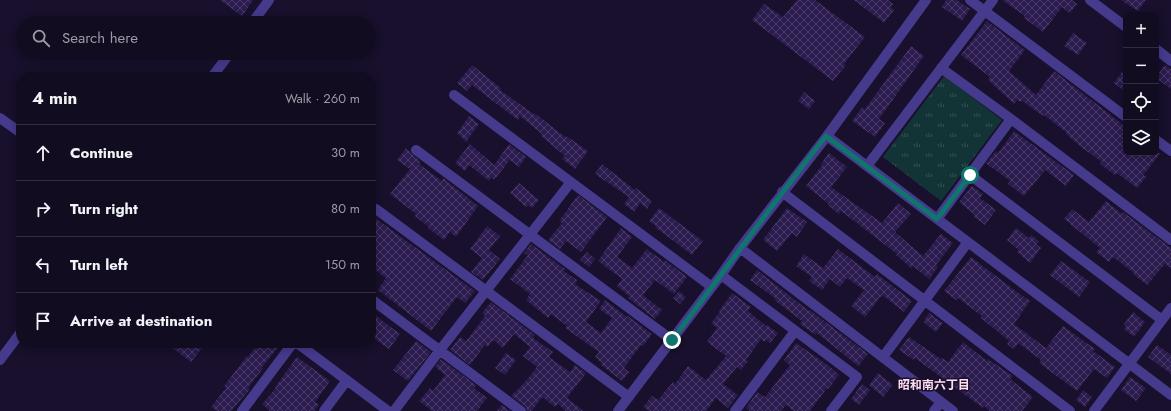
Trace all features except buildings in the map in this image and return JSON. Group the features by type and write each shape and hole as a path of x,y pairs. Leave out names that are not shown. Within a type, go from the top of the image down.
{"street":[{"path":"257,16 269,0"},
{"path":"618,411 782,192 826,136 926,0"},
{"path":"970,0 1123,115"},
{"path":"867,166 993,0"},
{"path":"1090,0 1123,25"},
{"path":"1159,51 1171,61"},
{"path":"216,72 225,60"},
{"path":"941,68 1171,240"},
{"path":"454,95 712,287"},
{"path":"0,118 16,129"},
{"path":"937,219 1011,119"},
{"path":"826,136 1171,395"},
{"path":"1159,142 1171,151"},
{"path":"416,150 672,340"},
{"path":"970,175 1162,320"},
{"path":"394,411 571,182"},
{"path":"782,192 1070,411"},
{"path":"376,209 629,397"},
{"path":"883,357 968,242"},
{"path":"740,248 953,411"},
{"path":"721,275 857,377 831,411"},
{"path":"376,303 521,411"},
{"path":"1094,411 1171,308"},
{"path":"735,411 795,331"},
{"path":"0,360 16,339"},
{"path":"242,411 289,348"},
{"path":"304,348 388,411"},
{"path":"324,411 347,380"},
{"path":"934,411 941,402"}],"green space":[{"path":"944,76 1002,120 941,201 883,157"}],"district":[{"name":"昭和南六丁目","path":"934,385"}],"route":[{"path":"672,340 782,192 826,136 937,219 970,175"}]}
